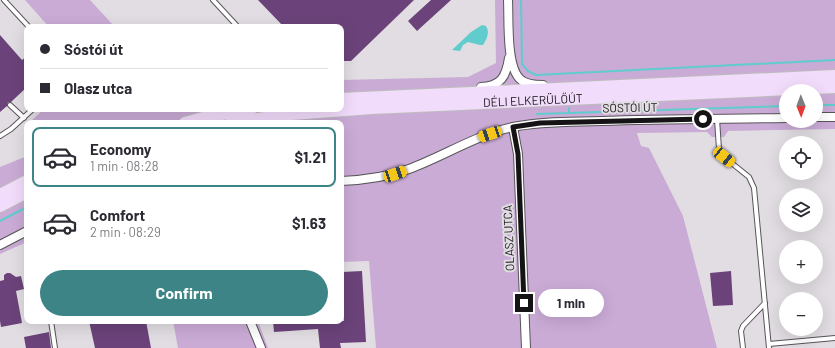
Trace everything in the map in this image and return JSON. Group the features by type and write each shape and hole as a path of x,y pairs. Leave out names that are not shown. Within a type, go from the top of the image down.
{"main road":[{"name":"DÉLI ELKERÜLŐÚT","path":"344,99 835,76"},
{"name":"DÉLI ELKERÜLŐÚT","path":"344,110 835,86"},
{"path":"196,120 233,112"},
{"name":"DÉLI ELKERÜLŐÚT","path":"251,120 290,114 317,112"},
{"path":"0,195 24,183"},
{"path":"0,206 24,194"}],"street":[{"path":"508,0 510,53 516,75 524,82 535,85 580,88"},
{"path":"438,95 468,88 489,87 495,85 505,74 510,53"},
{"path":"823,117 835,117"},
{"name":"SÓSTÓI ÚT","path":"344,181 395,174 482,136 513,127 540,123 779,118"},
{"name":"OLASZ UTCA","path":"513,127 518,154 526,348"},
{"path":"0,245 24,233"},
{"path":"251,324 261,348"}],"lane":[{"path":"4,0 26,24"},
{"path":"213,0 235,24"},
{"path":"10,105 24,118"},
{"path":"0,136 12,129 30,112"},
{"path":"717,119 719,149 724,157 749,177 754,188 769,346 835,338"},
{"path":"743,348 741,331 743,326 765,303"},
{"path":"52,324 56,348"}],"shaded area":[{"path":"25,0 90,0 112,24 46,24"},
{"path":"495,0 835,0 835,129 728,131 724,137 712,137 707,132 637,133 641,146 649,148 683,216 717,348 376,348 369,261 344,262 344,120 32,120 41,112 344,112 344,80 468,77 496,63"},
{"path":"24,157 24,243 0,254 0,167"},
{"path":"174,324 259,324 268,348 178,348"}],"water":[{"path":"482,25 486,26 488,31 487,38 483,45 468,42 463,45 460,51 452,50 471,32"}],"building":[{"path":"258,0 414,0 351,61 344,61 344,24 281,24"},
{"path":"431,0 451,0 417,31 408,21"},
{"path":"0,35 22,60 24,58 24,90 11,102 8,102 7,106 0,112"},
{"path":"362,271 366,342 340,343 341,348 320,348 318,329 274,332 273,324 344,324 344,272"},
{"path":"731,271 733,305 713,306 710,273"},
{"path":"10,273 16,277 21,276 24,289 16,291 22,323 1,327 0,281 4,280 4,275"},
{"path":"90,324 147,324 151,348 95,348"},
{"path":"49,332 51,348 26,348 24,337"}],"waterway":[{"path":"521,0 522,64 528,71 536,75 835,60"},
{"path":"823,105 835,105"},
{"path":"569,108 569,113 779,106"},
{"path":"537,114 569,113"},
{"path":"0,221 24,209"}],"route":[{"path":"524,303 518,154 513,127 540,123 703,119"}]}
